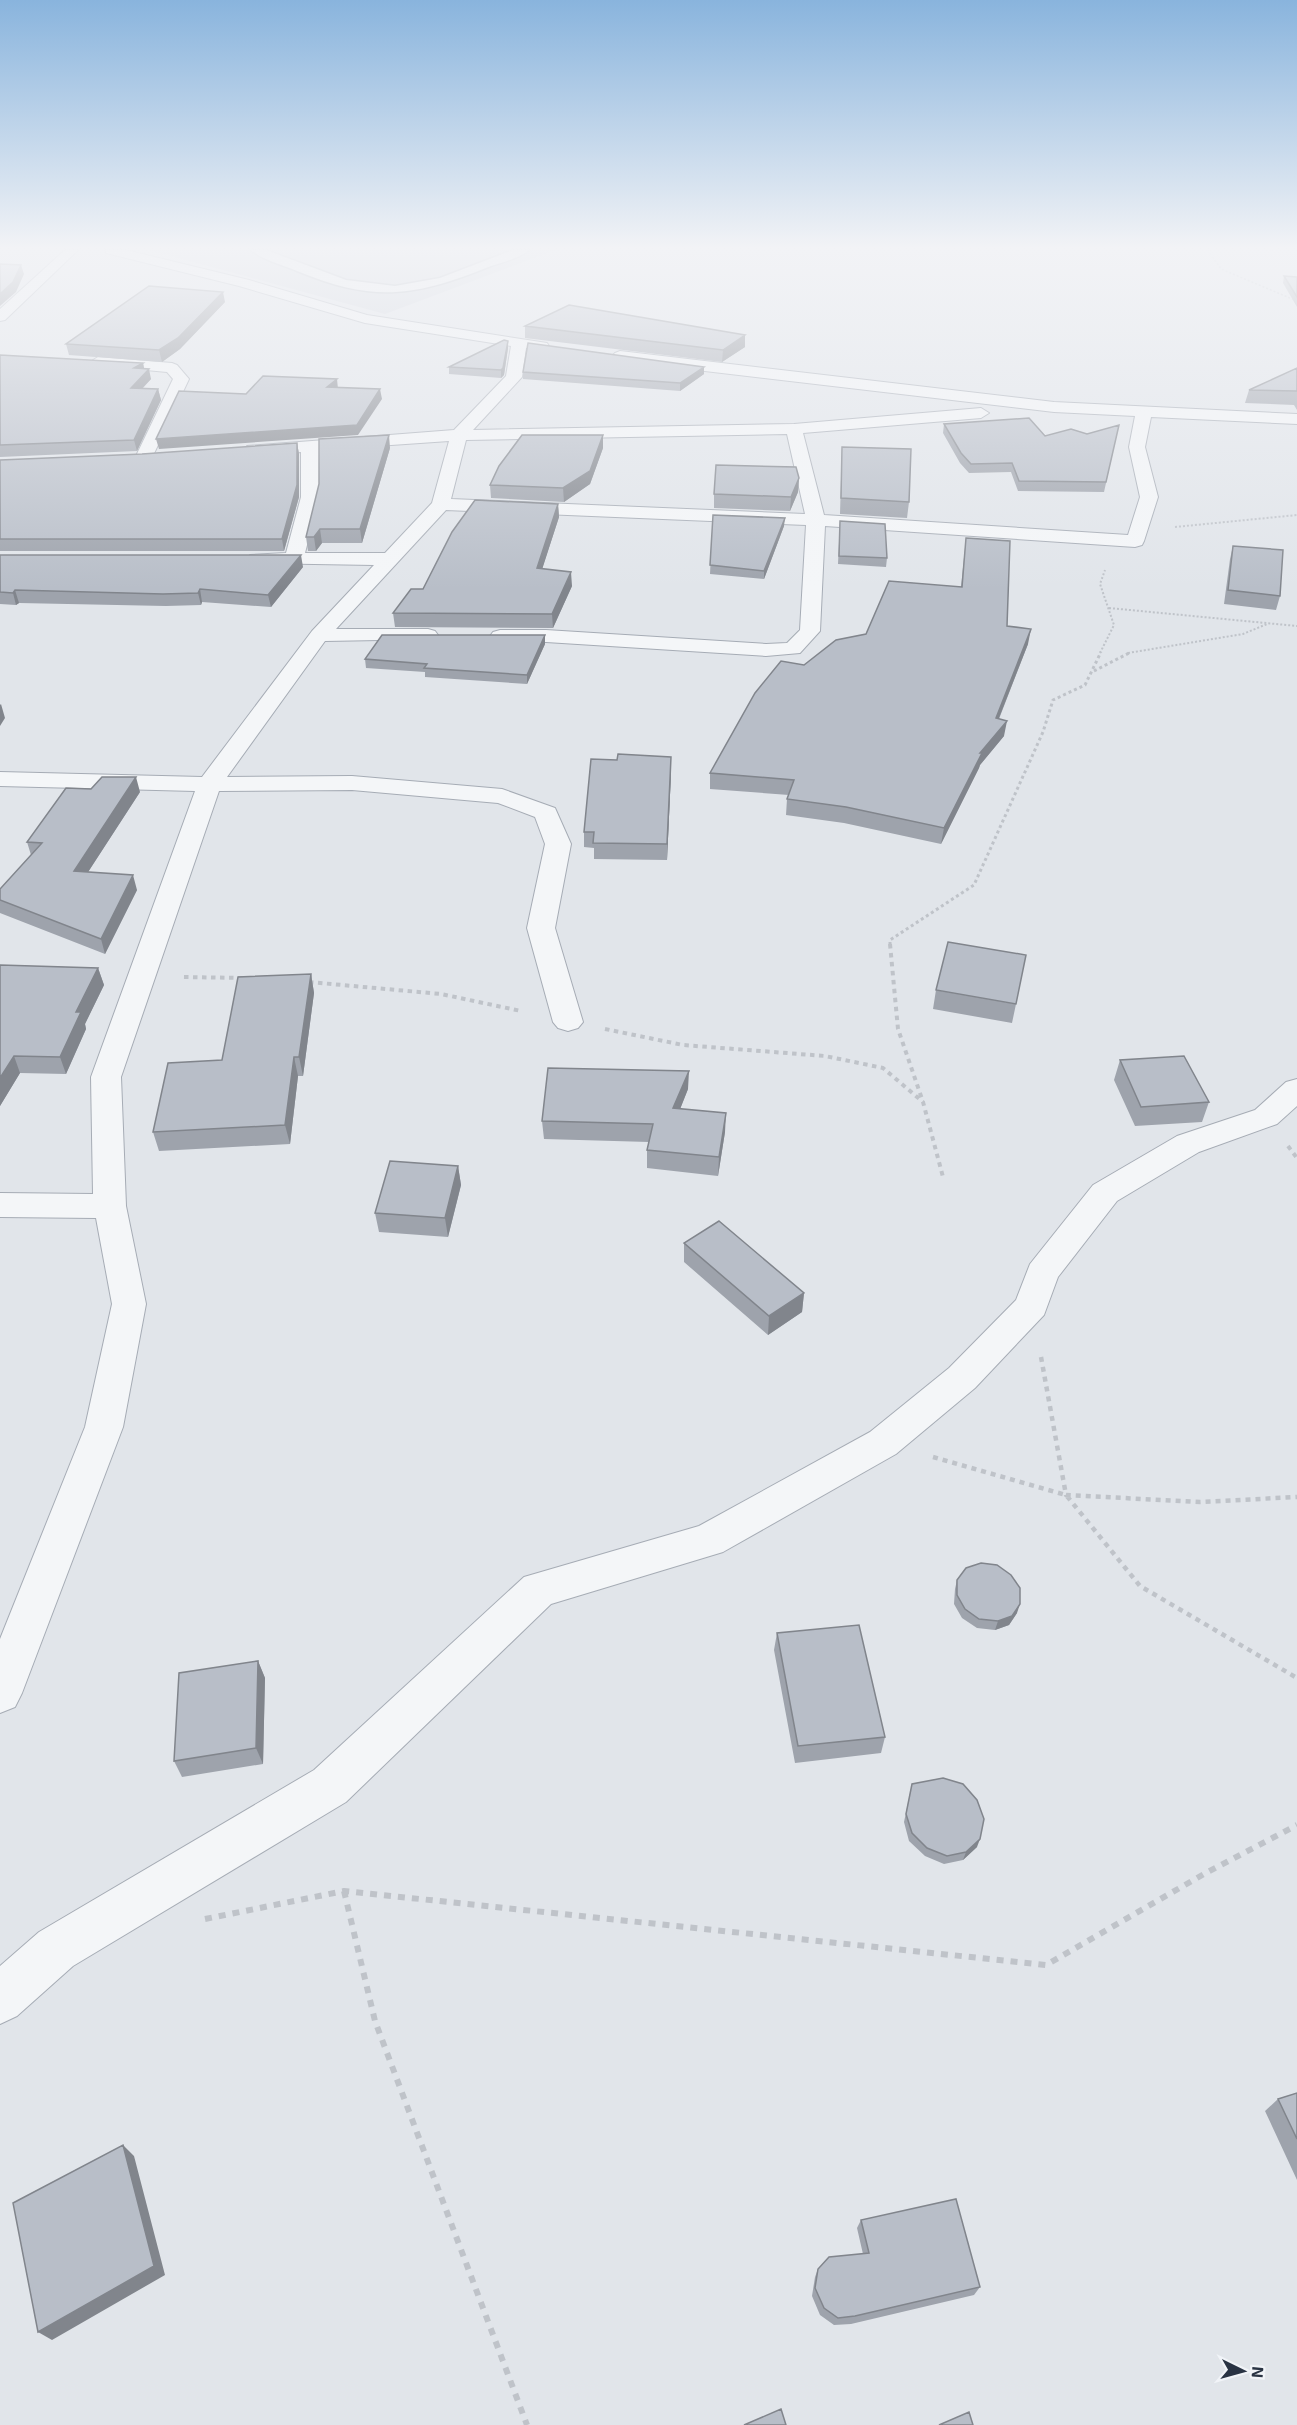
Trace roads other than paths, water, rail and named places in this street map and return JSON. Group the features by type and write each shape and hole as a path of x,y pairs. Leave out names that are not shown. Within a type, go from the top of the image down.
{"street":[{"path":"107,363 172,368 181,379 144,458"},
{"path":"0,1693 104,1427 129,1304 110,1206 106,1077 209,784 319,635 441,504 459,435 514,377 516,363"},
{"path":"685,363 1054,407 1297,419"},
{"path":"239,451 459,435 794,429 1054,407"},
{"path":"441,504 1137,536 1149,497 1137,447 1144,412"},
{"path":"475,636 546,636 766,650 793,649 810,632 816,520 794,429"},
{"path":"294,559 310,497 310,446"},
{"path":"122,459 168,456"},
{"path":"235,559 390,559"},
{"path":"319,635 451,636"},
{"path":"0,779 209,784 364,784 502,796 546,813 558,844 541,928 568,1022"},
{"path":"0,1999 56,1949 330,1786 538,1590 709,1540 884,1443 962,1378 1032,1306 1042,1273 1105,1193 1188,1144 1266,1117 1297,1089"},
{"path":"0,1205 110,1206"}]}
